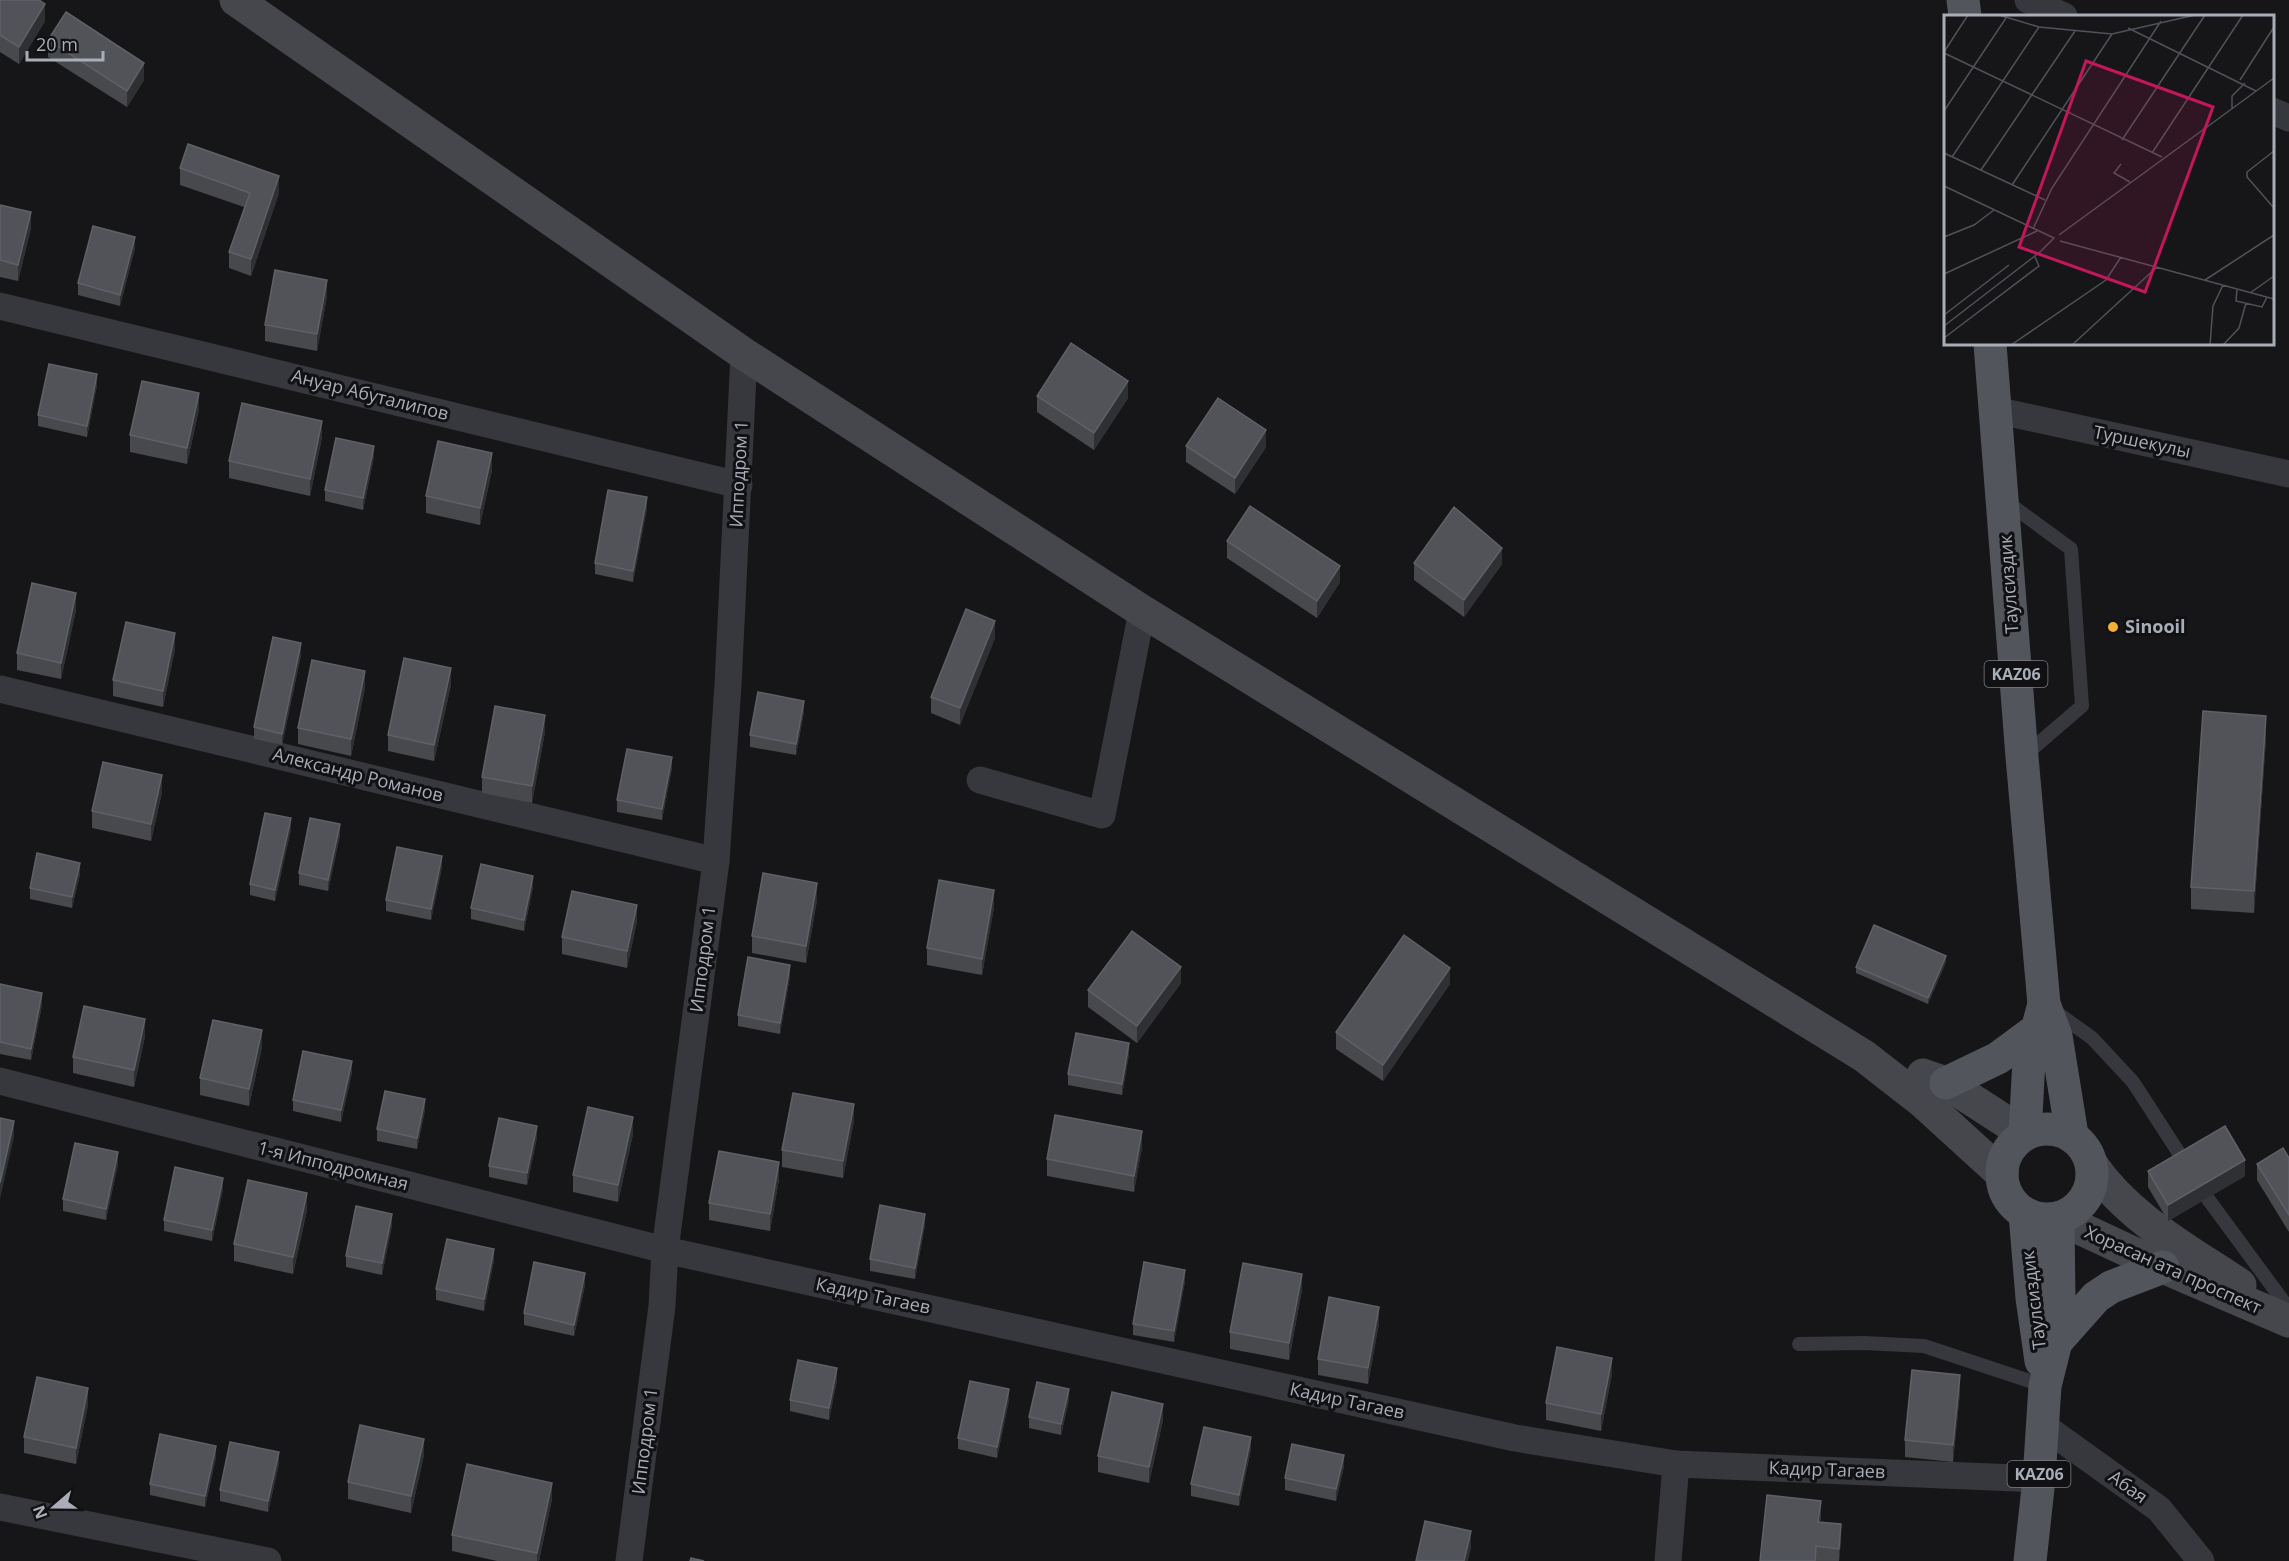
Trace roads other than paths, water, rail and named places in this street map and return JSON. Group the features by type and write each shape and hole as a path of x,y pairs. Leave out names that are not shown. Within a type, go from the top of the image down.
{"main road":[{"path":"236,0 744,354 1142,611 1864,1056 1923,1102 2002,1174"},
{"path":"1963,0 1965,15"},
{"name":"Таулсиздик","path":"1990,345 2040,1017 2029,1060 2025,1134"},
{"path":"1946,1083 1998,1058 2040,1017"},
{"name":"Таулсиздик","path":"2040,1017 2056,1036 2072,1135"},
{"path":"1864,1056 1946,1083 2025,1134"},
{"path":"2048,1128 2072,1135 2081,1143 2092,1165 2093,1177 2085,1199 2078,1208 2058,1218 2036,1218 2025,1214 2008,1197 2002,1174 2003,1162 2008,1150 2025,1134 2048,1128"},
{"name":"Хорасан ата проспект","path":"2092,1165 2106,1185 2144,1220 2289,1319"},
{"name":"Таулсиздик","path":"2025,1214 2032,1298 2045,1386"},
{"name":"Таулсиздик","path":"2030,1561 2039,1479 2045,1386 2056,1342 2059,1301 2058,1218"},
{"name":"Хорасан ата проспект","path":"2058,1218 2163,1268 2289,1319"},
{"path":"2056,1342 2096,1297 2111,1287 2163,1268"}],"street":[{"path":"2028,0 2062,15"},
{"path":"2274,112 2289,118"},
{"name":"Ануар Абуталипов","path":"0,306 739,485"},
{"name":"Ипподром 1","path":"629,1561 716,861 728,685 744,354"},
{"name":"Туршекулы","path":"1995,410 2289,474"},
{"path":"980,780 1102,815 1142,611"},
{"name":"Александр Романов","path":"0,689 716,861"},
{"name":"1-я Ипподромная","path":"0,1081 666,1250"},
{"name":"Кадир Тагаев","path":"666,1250 1515,1438 1676,1464 2039,1479"},
{"name":"Абая","path":"2042,1425 2159,1509 2201,1561"},
{"path":"1668,1561 1676,1464"},
{"path":"0,1507 268,1561"}],"lane":[{"path":"2002,498 2071,549 2082,706 2022,757"},
{"path":"2040,1017 2092,1038 2133,1082 2186,1164"},
{"path":"2208,1199 2289,1309"},
{"path":"1799,1344 1864,1343 1924,1346 2045,1386"}],"place":[{"name":"Sinooil","path":"2113,627"}]}
